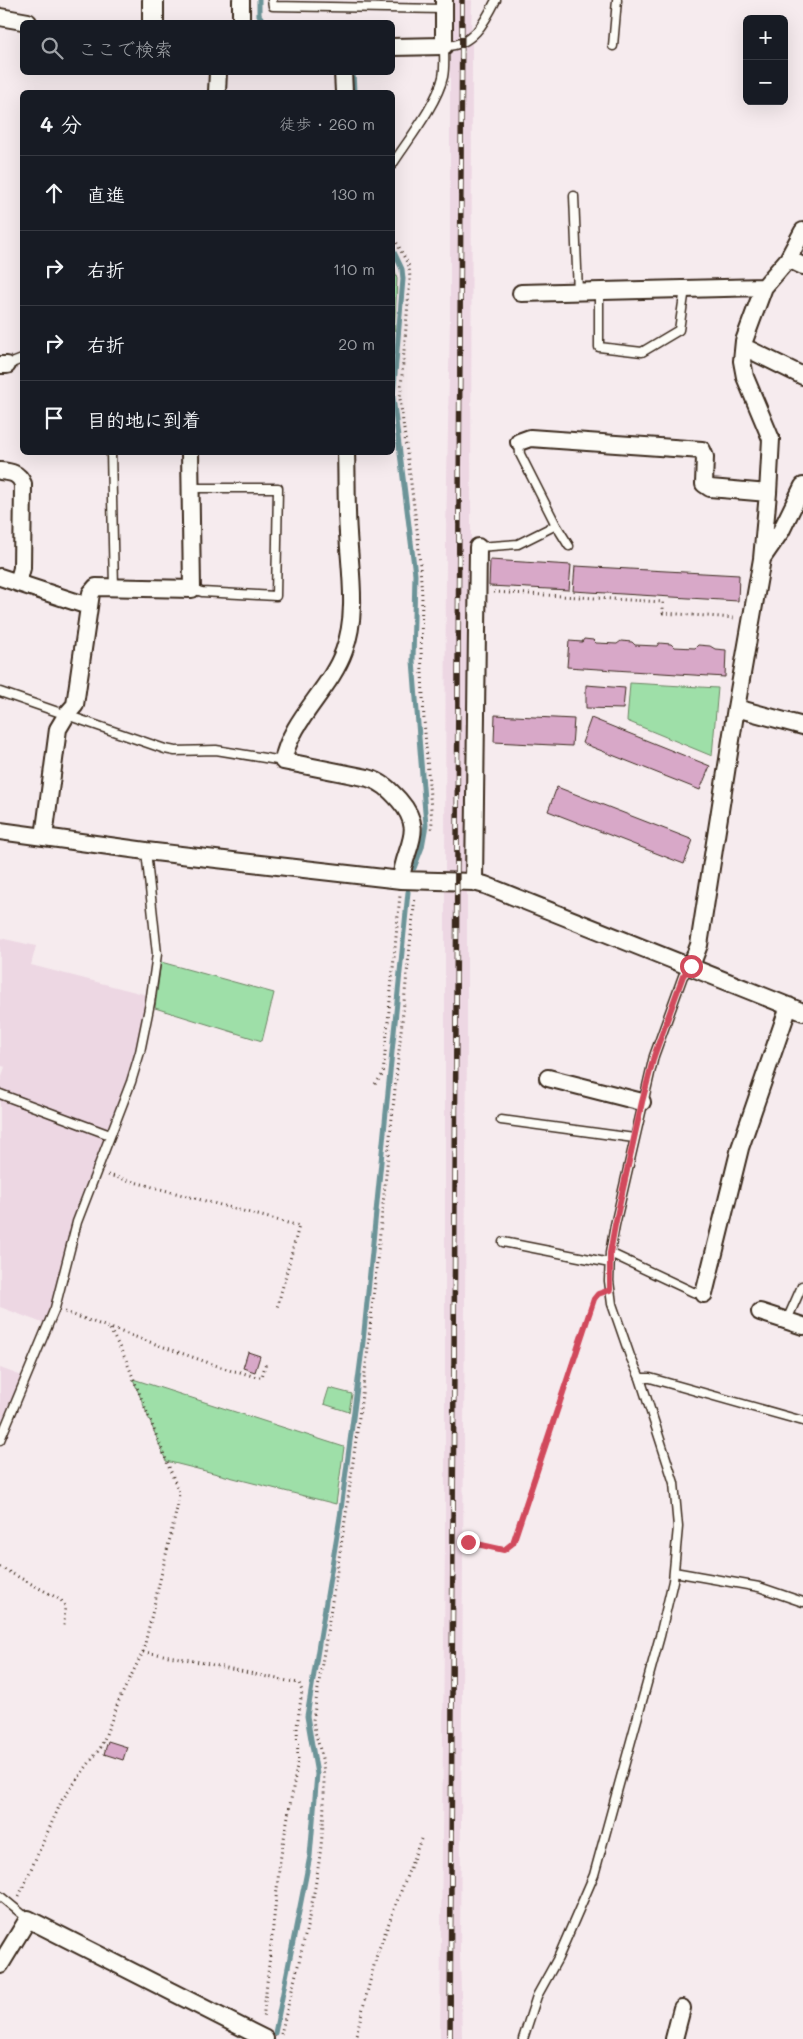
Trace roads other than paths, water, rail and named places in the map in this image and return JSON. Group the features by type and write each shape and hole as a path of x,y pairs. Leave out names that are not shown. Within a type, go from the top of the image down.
{"street":[{"path":"153,20 154,0"},
{"path":"241,0 241,20"},
{"path":"395,47 444,46 444,4"},
{"path":"0,17 20,21"},
{"path":"217,90 218,75"},
{"path":"344,75 344,90"},
{"path":"691,966 699,945 736,708 762,559 768,493 771,439 745,377 742,360 744,347 764,287 796,263 803,231"},
{"path":"521,293 764,287"},
{"path":"744,347 803,376"},
{"path":"519,442 530,438 702,450 705,457 704,484 710,488 768,493"},
{"path":"44,837 58,729 75,705 91,593 96,587 192,589 190,455"},
{"path":"346,455 352,608 350,630 333,674 295,730 286,749 283,761 368,778 380,782 388,788 408,810 414,829 402,864 409,880"},
{"path":"0,472 18,475 23,484 22,568 18,583"},
{"path":"762,559 781,531 803,486"},
{"path":"474,882 478,547"},
{"path":"0,577 88,606"},
{"path":"736,708 803,726"},
{"path":"0,831 146,851 409,880 474,882 796,1009 740,1148 704,1294"},
{"path":"548,1078 642,1102"},
{"path":"760,1312 803,1326"},
{"path":"0,1965 28,1919 263,2038"},
{"path":"674,2039 682,2008"}],"lane":[{"path":"272,0 273,6 444,4"},
{"path":"395,160 434,99 440,86 443,76 444,46 452,46 473,37 496,0"},
{"path":"613,46 617,0"},
{"path":"574,196 578,292"},
{"path":"599,291 599,347 642,352 679,330 684,289"},
{"path":"519,442 520,454 556,525 569,546"},
{"path":"111,455 114,587"},
{"path":"191,488 278,488 276,596 202,592 192,589"},
{"path":"478,547 518,544 556,525"},
{"path":"0,692 165,749 175,751 216,750 283,761"},
{"path":"0,1440 55,1308 77,1222 131,1082 140,1052 157,954 146,851"},
{"path":"523,2039 537,1996 558,1958 594,1876 660,1636 674,1572 678,1527 674,1483 640,1378 627,1348 612,1304 610,1253 642,1102 654,1056 683,976 691,966"},
{"path":"0,1094 110,1134"},
{"path":"501,1120 634,1138"},
{"path":"503,1242 610,1263"},
{"path":"610,1253 692,1292 704,1294"},
{"path":"787,1320 802,1286"},
{"path":"640,1378 650,1378 803,1421"},
{"path":"674,1572 759,1586 803,1602"},
{"path":"0,1896 28,1919"}],"waterway":[{"path":"259,0 259,15 263,20"},
{"path":"353,75 354,90"},
{"path":"395,254 402,269 403,279 395,373"},
{"path":"395,413 415,574 413,661 426,825 422,847 414,868"},
{"path":"275,2033 310,1856 317,1774 307,1716 340,1517 363,1342 408,892"}],"railway":[{"path":"450,2039 462,0"}]}
